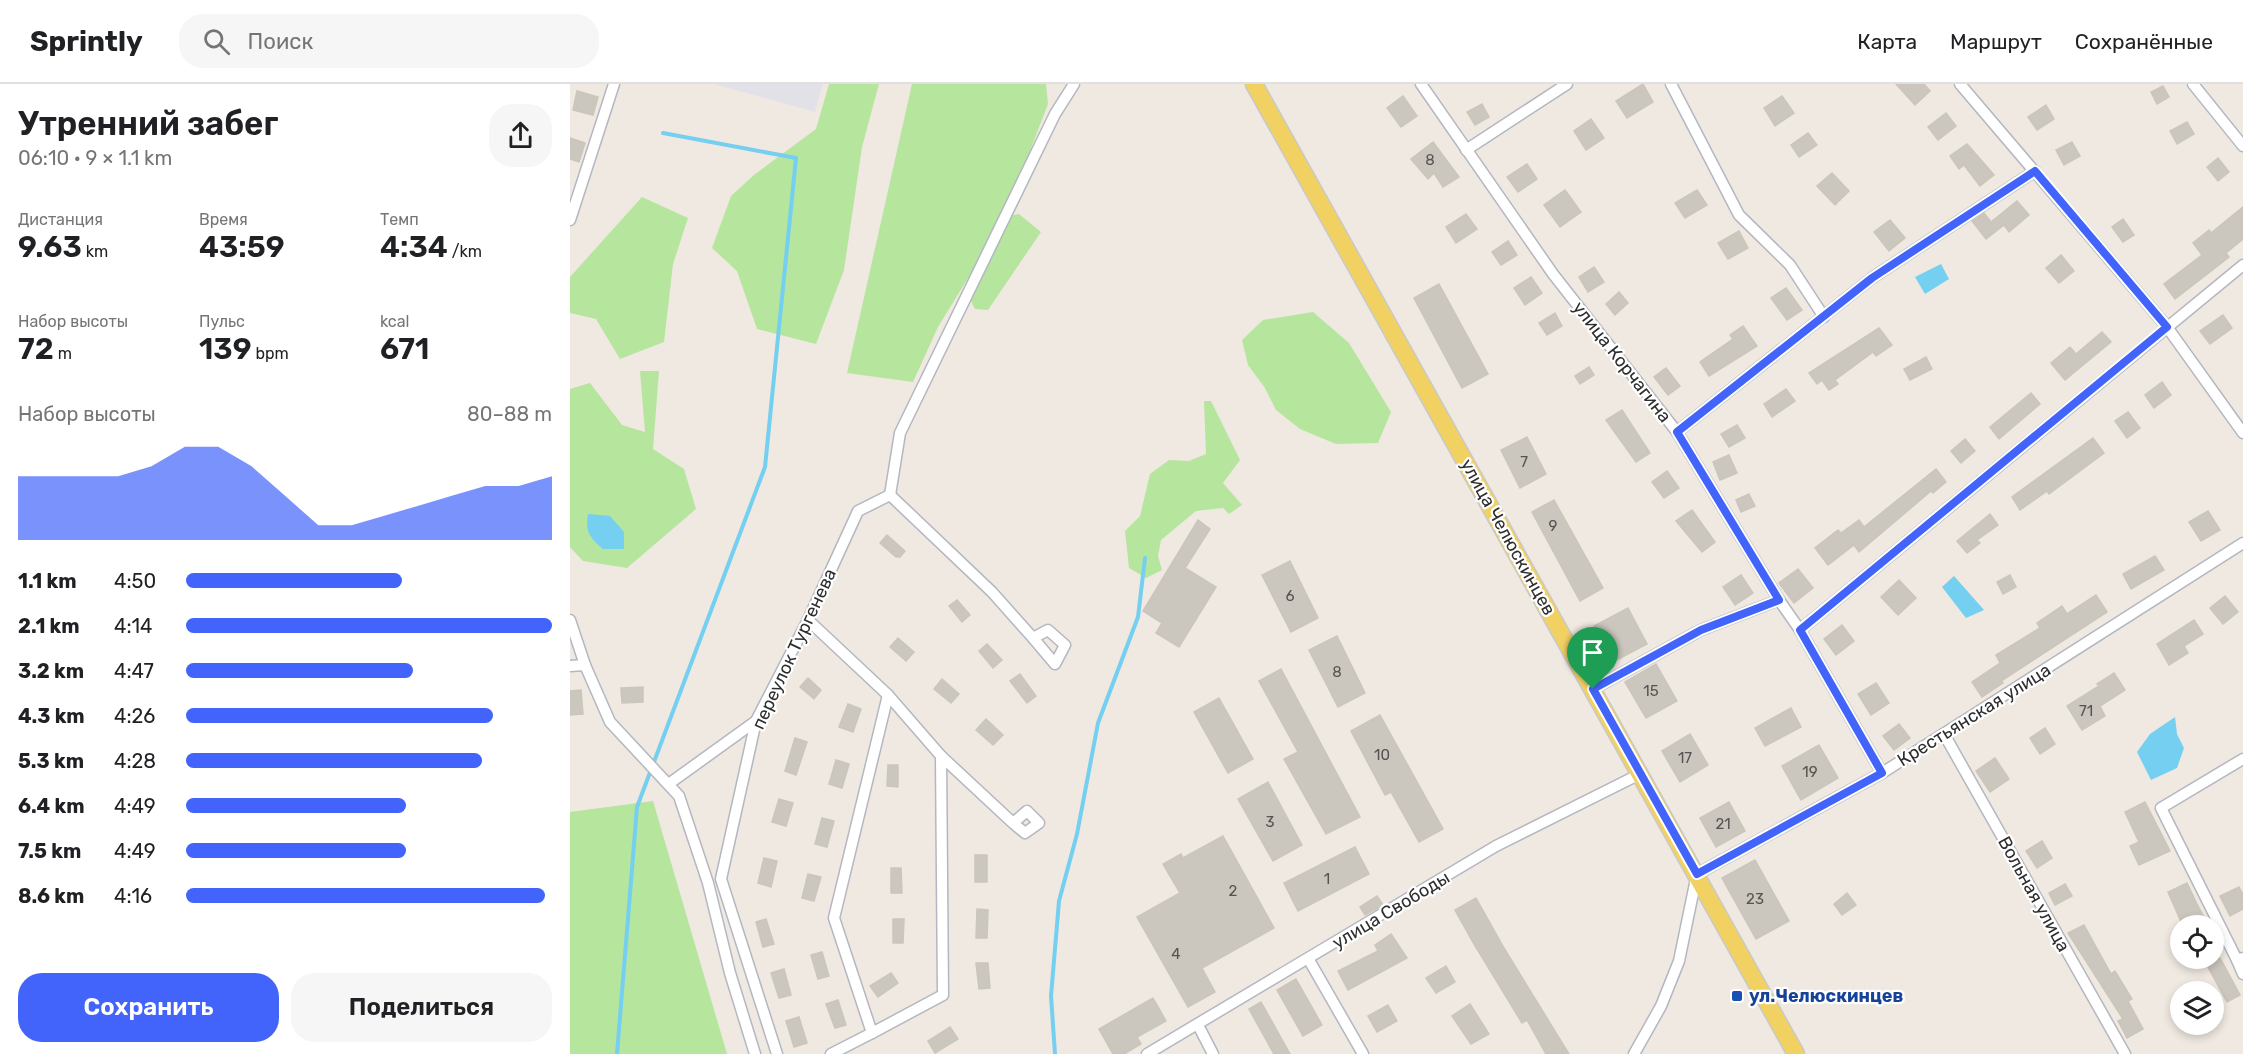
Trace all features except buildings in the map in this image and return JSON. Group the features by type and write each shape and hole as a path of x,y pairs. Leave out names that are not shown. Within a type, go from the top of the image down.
{"main road":[{"name":"улица Челюскинцев","path":"1254,84 1796,1054"}],"street":[{"path":"570,220 614,84"},
{"path":"1033,638 992,592 890,495 900,433 1055,114 1074,84"},
{"name":"улица Корчагина","path":"1421,84 1553,274 1677,432 1779,600 1800,630 1882,773"},
{"path":"1466,150 1567,84"},
{"path":"1671,84 1739,215 1790,265 1824,317"},
{"path":"1960,84 2167,327 2243,433"},
{"path":"2193,84 2243,147"},
{"path":"1677,432 1872,278 2035,171"},
{"path":"1800,630 2243,265"},
{"name":"переулок Тургенева","path":"721,879 756,722 808,620 858,511 890,495"},
{"name":"Крестьянская улица","path":"1697,874 1882,773 2243,543"},
{"path":"1593,689 1701,630 1779,600"},
{"path":"570,620 585,665 610,722 680,796 708,883 730,973 755,1054"},
{"path":"808,620 888,695 941,756 1013,823"},
{"path":"570,666 585,665"},
{"path":"872,1033 834,918 888,695"},
{"path":"670,783 756,722"},
{"name":"Вольная улица","path":"1944,734 2125,1054"},
{"path":"831,1054 943,995 941,756"},
{"path":"2243,759 2161,808 2240,959 2243,974"},
{"name":"улица Свободы","path":"1147,1054 1309,960 1496,846 1640,774"},
{"path":"1634,1054 1661,1006 1679,961 1697,874"},
{"path":"708,883 721,879 777,1054"},
{"path":"1309,960 1363,1054"},
{"path":"1198,1025 1213,1054"}],"shaded area":[{"path":"714,84 823,84 815,112"}],"green space":[{"path":"829,84 879,84 862,147 844,270 816,344 757,329 737,271 712,248 731,196 754,175 816,129"},
{"path":"912,84 1046,84 1048,104 1005,216 1019,214 1041,232 988,310 975,309 968,295 968,278 938,327 913,382 847,373"},
{"path":"642,197 688,218 673,264 664,342 620,359 596,319 570,313 570,277"},
{"path":"1313,312 1349,343 1391,412 1378,443 1336,444 1300,429 1276,410 1265,388 1248,365 1242,340 1263,320"},
{"path":"640,371 659,371 653,449 684,469 696,509 627,568 583,561 570,547 570,389 590,383 622,425 645,432"},
{"path":"1204,401 1211,401 1240,460 1223,483 1242,505 1229,514 1223,508 1196,511 1161,540 1158,556 1162,570 1146,578 1129,568 1125,531 1140,516 1150,474 1169,460 1189,461 1206,454"},
{"path":"653,801 727,1054 570,1054 570,812"}],"water":[{"path":"1941,264 1949,279 1925,294 1915,277"},
{"path":"588,514 610,516 624,532 624,549 603,549 598,545 588,530"},
{"path":"1954,576 1984,610 1966,618 1942,587"},
{"path":"2175,717 2177,734 2184,748 2177,768 2151,780 2137,752 2150,734"}],"waterway":[{"path":"617,1054 637,807 765,467 796,158 663,133"},
{"path":"1055,1054 1051,996 1059,901 1077,834 1098,723 1138,617 1145,558"}],"place":[{"name":"ул.Челюскинцев","path":"1737,996"}],"route":[{"path":"2035,171 2167,327 1800,630 1882,773 1697,874 1593,689 1701,630 1779,600 1677,432 1872,278 2035,171"}]}
